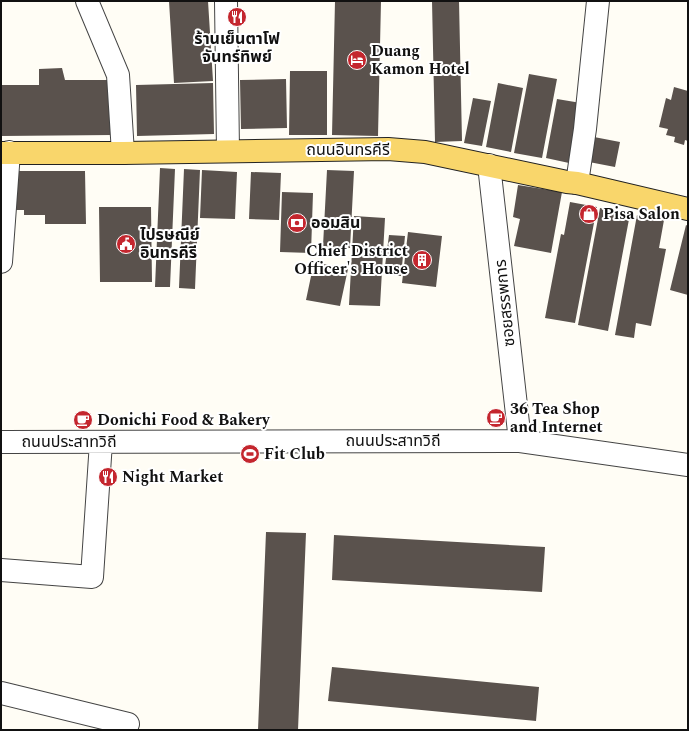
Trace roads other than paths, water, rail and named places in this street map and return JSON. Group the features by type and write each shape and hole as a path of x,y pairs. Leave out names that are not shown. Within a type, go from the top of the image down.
{"main road":[{"name":"ถนนอินทรคีรี","path":"5,152 123,153 388,149 425,152 577,183 688,209"}],"street":[{"path":"87,1 118,75 123,153"},
{"path":"226,1 228,151"},
{"path":"577,183 585,129 598,1"},
{"path":"1,206 5,152"},
{"path":"1,262 5,152"},
{"name":"ซอยสรรพการ","path":"489,165 520,441"},
{"name":"ถนนประสาทวิถี","path":"1,442 520,441 688,465"},
{"path":"1,570 92,577 100,442"},
{"path":"1,693 128,724"}],"place":[{"name":"ร้านเย็นตาโฟ จันทร์ทิพย์","path":"237,17"},
{"name":"Duang Kamon Hotel","path":"357,60"},
{"name":"Pisa Salon","path":"589,214"},
{"name":"ออมสิน","path":"297,223"},
{"name":"ไปรษณีย์ อินทรคีรี","path":"126,244"},
{"name":"Chief District Officer's House","path":"422,260"},
{"name":"36 Tea Shop and Internet","path":"496,418"},
{"name":"Donichi Food & Bakery","path":"83,420"},
{"name":"Fit Club","path":"250,454"},
{"name":"Night Market","path":"108,477"}]}
